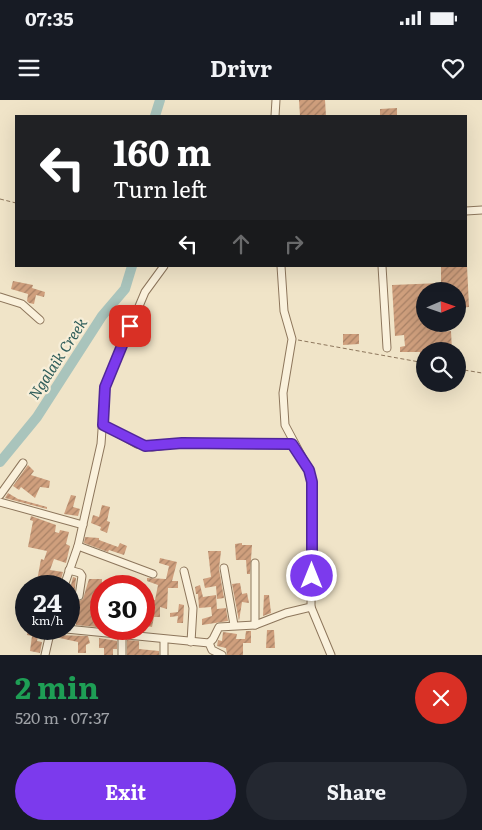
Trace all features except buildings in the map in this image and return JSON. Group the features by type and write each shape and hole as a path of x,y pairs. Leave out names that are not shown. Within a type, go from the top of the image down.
{"street":[{"path":"274,115 276,100"},
{"path":"467,211 482,210"},
{"path":"67,575 78,546 101,444 103,396 108,377 145,292 163,267"},
{"path":"281,267 284,311 292,339 282,404 284,425 292,444 309,470 312,482 311,607 331,655"},
{"path":"382,267 387,348"},
{"path":"0,297 22,304 40,320"},
{"path":"103,425 145,446 182,443 292,444"},
{"path":"0,495 23,463"},
{"path":"0,502 83,525"},
{"path":"78,546 153,574"},
{"path":"255,563 256,626"},
{"path":"224,568 234,625"},
{"path":"69,570 80,573 82,576 80,589"},
{"path":"184,571 193,608 191,642"},
{"path":"155,639 209,643 214,639 219,627 234,625 256,626 286,613 311,607"},
{"path":"45,655 48,640"},
{"path":"122,640 122,655"},
{"path":"164,640 164,655"},
{"path":"209,643 212,650 222,655"}],"path":[{"path":"0,199 15,203"},
{"path":"292,339 416,361"},
{"path":"466,370 482,373"}],"waterway":[{"name":"Ngalaik Creek","path":"155,115 160,100"},
{"name":"Ngalaik Creek","path":"0,462 37,417 102,316 125,289 132,267"}],"route":[{"path":"130,326 105,387 103,396 103,425 137,444 152,447 182,443 292,444 309,470 312,482 312,576"}]}
